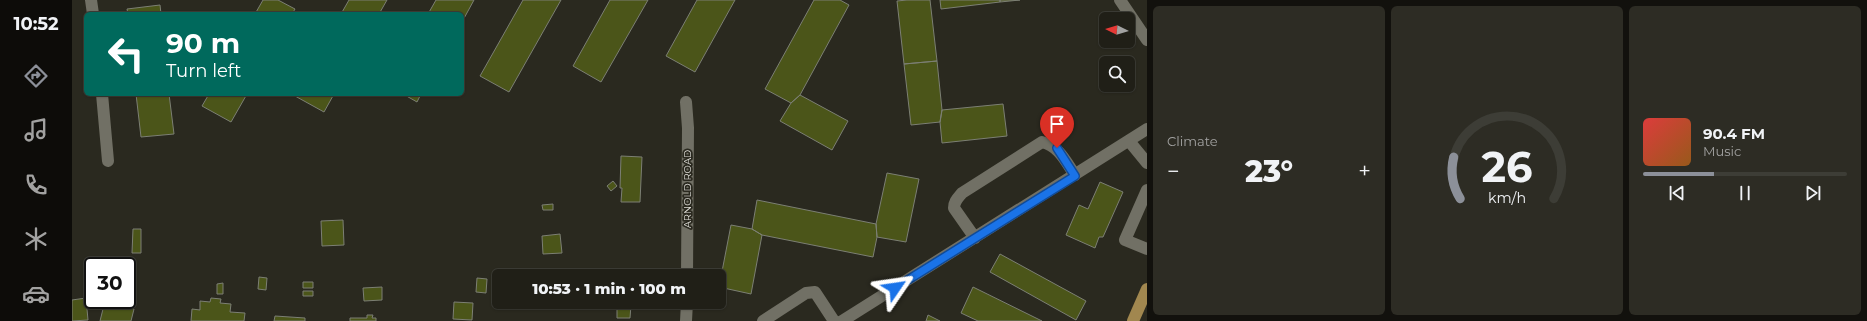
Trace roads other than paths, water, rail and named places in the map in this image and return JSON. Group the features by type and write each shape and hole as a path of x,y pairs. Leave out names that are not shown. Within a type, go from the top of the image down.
{"main road":[{"path":"1133,321 1147,289"}],"street":[{"path":"91,0 93,12"},
{"path":"1120,0 1147,40"},
{"path":"102,96 108,161"},
{"name":"ARNOLD ROAD","path":"686,102 688,137 687,269"},
{"path":"842,321 1075,176 1147,129"},
{"path":"1129,141 1147,163"},
{"path":"975,238 954,208 954,203 962,193 1042,142 1057,148 1075,176"},
{"path":"1147,190 1125,240 1147,249"},
{"path":"764,321 806,293 815,292 834,321"},
{"path":"686,321 687,309"}]}
